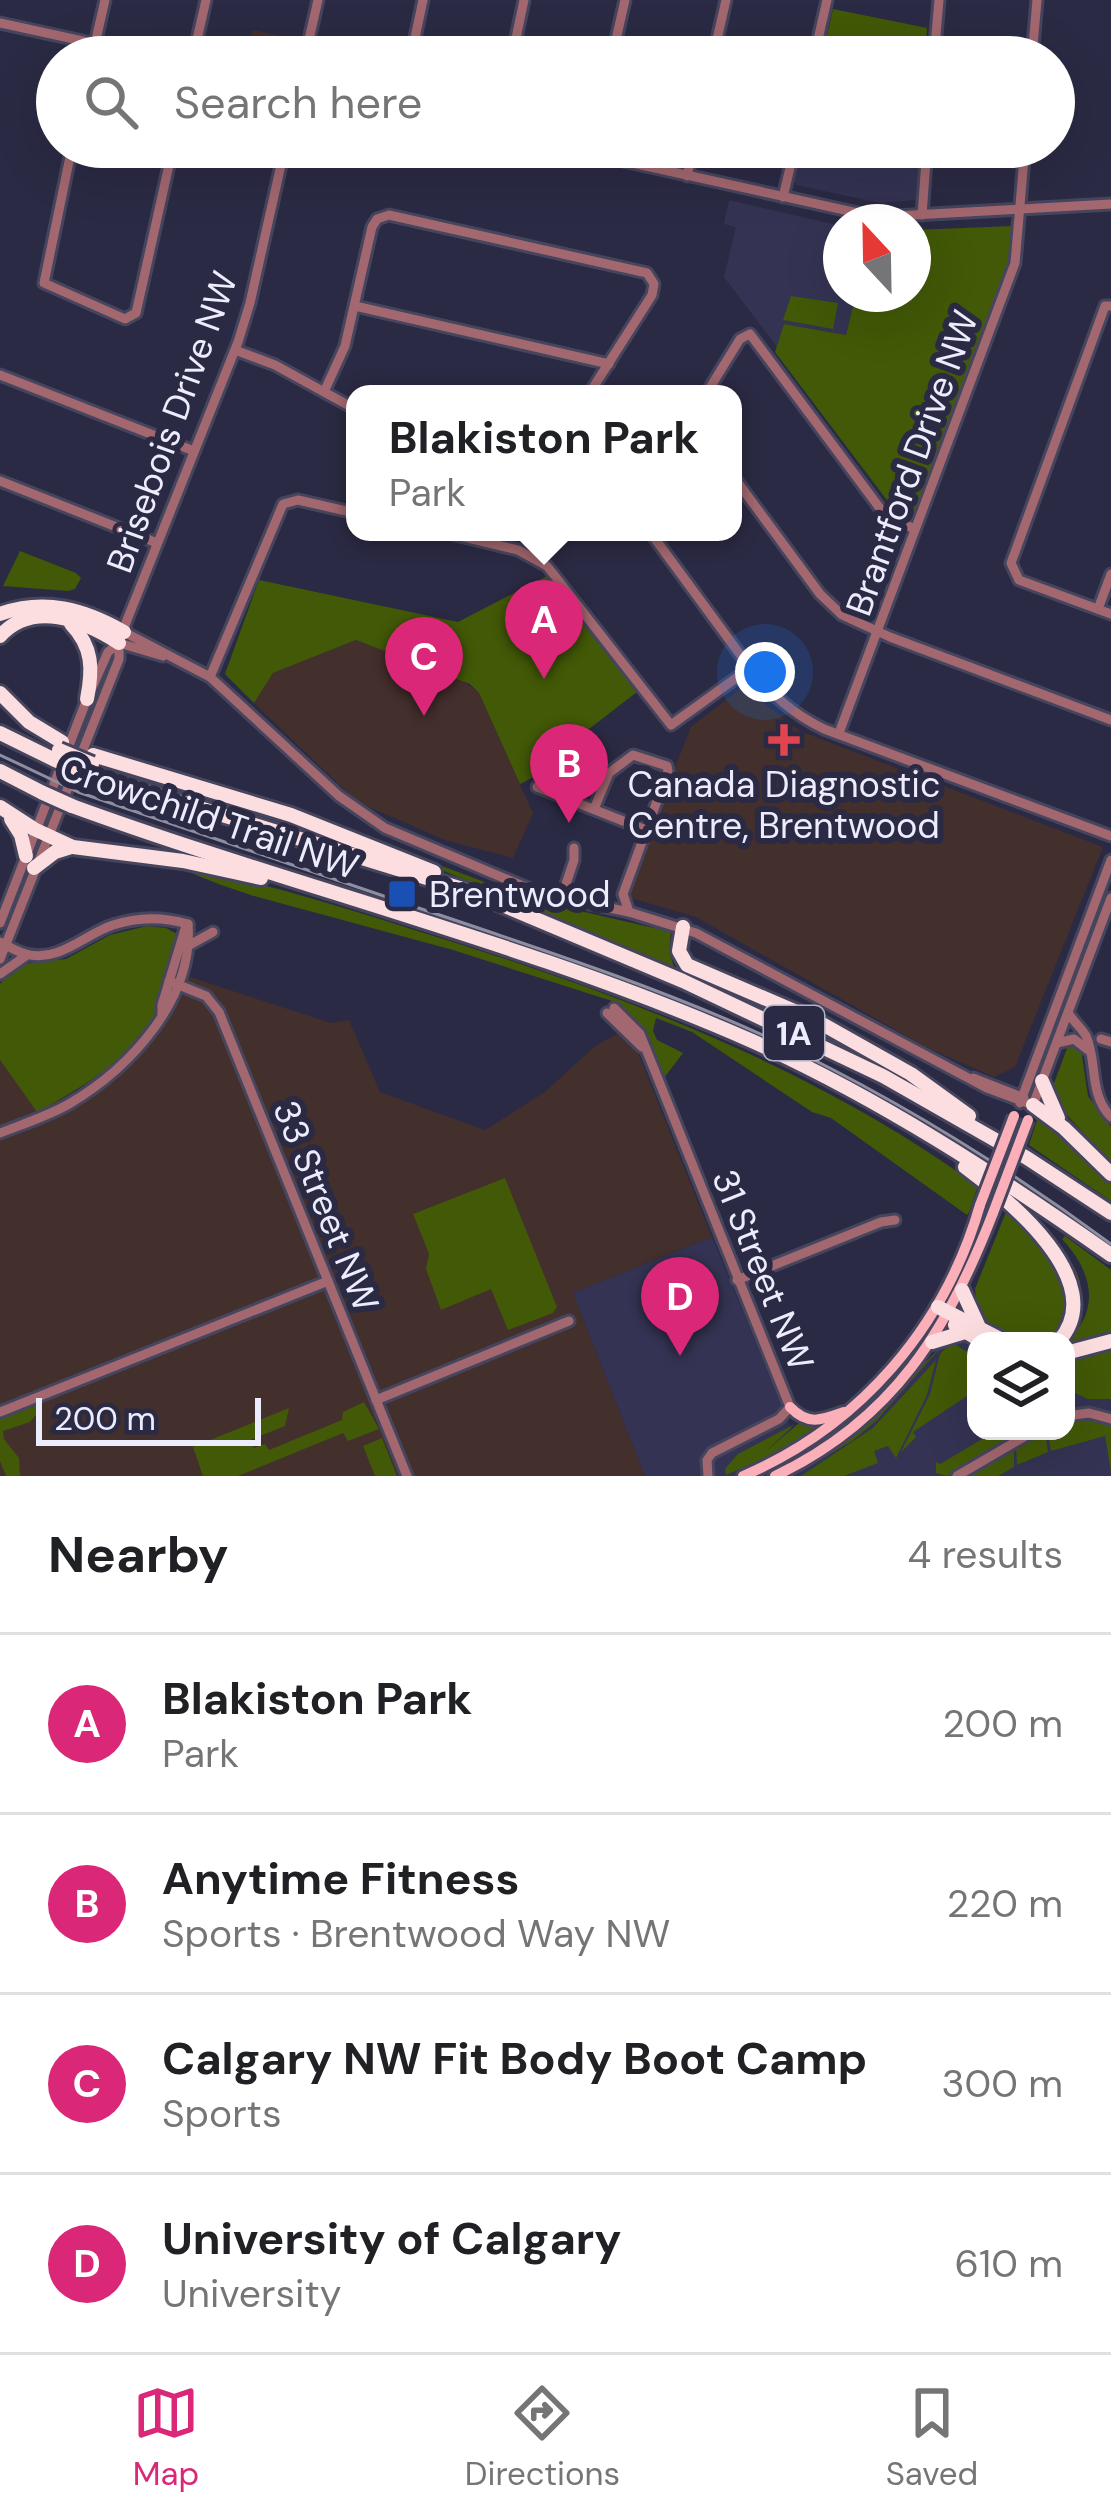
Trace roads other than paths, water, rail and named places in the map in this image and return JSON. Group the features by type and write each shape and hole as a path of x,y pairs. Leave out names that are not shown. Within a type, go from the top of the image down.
{"highway":[{"path":"0,614 42,604 107,622 122,637"},
{"path":"0,636 28,616 68,620 122,637"},
{"path":"68,620 89,650 92,669 87,699"},
{"path":"0,693 59,751"},
{"path":"0,710 59,751"},
{"name":"Crowchild Trail NW","path":"0,733 90,764 118,783 469,891 765,1019 883,1076 1027,1158 1111,1213"},
{"path":"90,764 291,815 433,871 469,891"},
{"name":"Crowchild Trail NW","path":"0,771 72,806 556,964 677,1010 855,1091 1026,1195 1111,1256"},
{"path":"2,809 73,847 302,883"},
{"path":"2,809 21,835 30,862 73,847"},
{"path":"683,928 679,951 687,965 814,1020 911,1074 1027,1158"},
{"path":"1042,1082 1064,1128"},
{"path":"1026,1106 1064,1128 1111,1174"},
{"path":"940,1142 956,1161 1052,1233 1077,1261 1088,1299 1072,1332"},
{"path":"962,1291 975,1332"},
{"path":"942,1313 973,1332"},
{"path":"932,1342 967,1336"},
{"path":"1075,1351 1111,1341"}],"main road":[{"path":"775,1476 847,1433 883,1402 932,1342 1014,1116 1026,1106"},
{"path":"742,1476 800,1448 853,1408 962,1291 993,1213 1026,1106"},
{"path":"790,1407 799,1417 813,1421 853,1408"}],"street":[{"path":"97,36 105,0"},
{"path":"198,36 206,0"},
{"path":"310,36 318,0"},
{"path":"415,36 423,0"},
{"path":"516,36 524,0"},
{"path":"617,36 625,0"},
{"path":"718,36 726,0"},
{"path":"819,36 827,0"},
{"path":"936,36 939,0"},
{"path":"1033,36 1036,0"},
{"path":"0,23 59,36"},
{"path":"68,168 44,283 125,319 136,313 168,168"},
{"name":"Brisebois Drive NW","path":"122,637 235,350 280,168"},
{"path":"657,168 823,206"},
{"path":"687,176 689,168"},
{"path":"783,197 790,168"},
{"path":"923,204 925,168"},
{"name":"Brantford Drive NW","path":"839,733 1015,263 1024,168"},
{"path":"931,214 1111,204"},
{"path":"324,392 345,346 372,227 386,215 642,271 651,277 654,289 595,385"},
{"path":"356,306 609,364"},
{"path":"1111,306 1105,306 1011,563 1019,580 1111,614"},
{"path":"712,385 740,340 750,334 879,506 891,520 915,529"},
{"path":"235,350 275,365 346,404"},
{"path":"0,375 194,452"},
{"path":"0,481 157,543"},
{"path":"742,488 842,615 1111,720"},
{"path":"210,676 284,504 298,500 346,511"},
{"path":"480,541 518,550 547,566 670,724 750,668"},
{"path":"657,541 750,668 782,703 810,722 1111,836"},
{"path":"1098,609 1111,574"},
{"path":"122,637 210,676 368,819 435,851 560,899 683,928 1026,1106"},
{"path":"0,958 87,699 108,652 122,637"},
{"path":"41,833 119,659 122,637"},
{"path":"595,808 610,773 633,754 664,763 668,771 623,894 629,912"},
{"path":"537,787 646,830"},
{"path":"560,899 574,848"},
{"path":"1026,1106 1035,1060 1111,860"},
{"path":"0,923 30,862"},
{"path":"1026,1106 1042,1082 1111,898"},
{"path":"0,974 27,955 63,951 124,922 188,924"},
{"path":"0,1133 68,1105 98,1084 153,1032 186,947 188,924"},
{"path":"173,982 188,924"},
{"path":"186,947 213,932"},
{"path":"3,944 27,955"},
{"name":"33 Street NW","path":"173,982 206,996 219,1012 407,1476"},
{"name":"31 Street NW","path":"610,1010 642,1047 790,1407 779,1419 712,1453 707,1460 708,1476"},
{"path":"1068,1012 1084,1032 1092,1080 1110,1113"},
{"path":"1057,1043 1074,1039 1088,1050"},
{"path":"969,1077 1016,1082 1035,1060"},
{"path":"993,1083 1026,1106"},
{"path":"737,1280 895,1220"},
{"path":"0,1412 328,1281"},
{"path":"376,1400 568,1321"},
{"path":"1075,1415 1111,1419"},
{"path":"957,1476 1019,1440"}],"tram line":[{"path":"0,755 78,792 593,967 767,1037 944,1132 1111,1244"}],"place":[{"name":"Blakiston Park","path":"544,679"},
{"name":"Calgary NW Fit Body Boot Camp","path":"424,716"},
{"name":"Canada Diagnostic Centre, Brentwood","path":"784,740"},
{"name":"Anytime Fitness","path":"569,823"},
{"name":"Brentwood","path":"402,894"},
{"name":"University of Calgary","path":"680,1356"}]}
